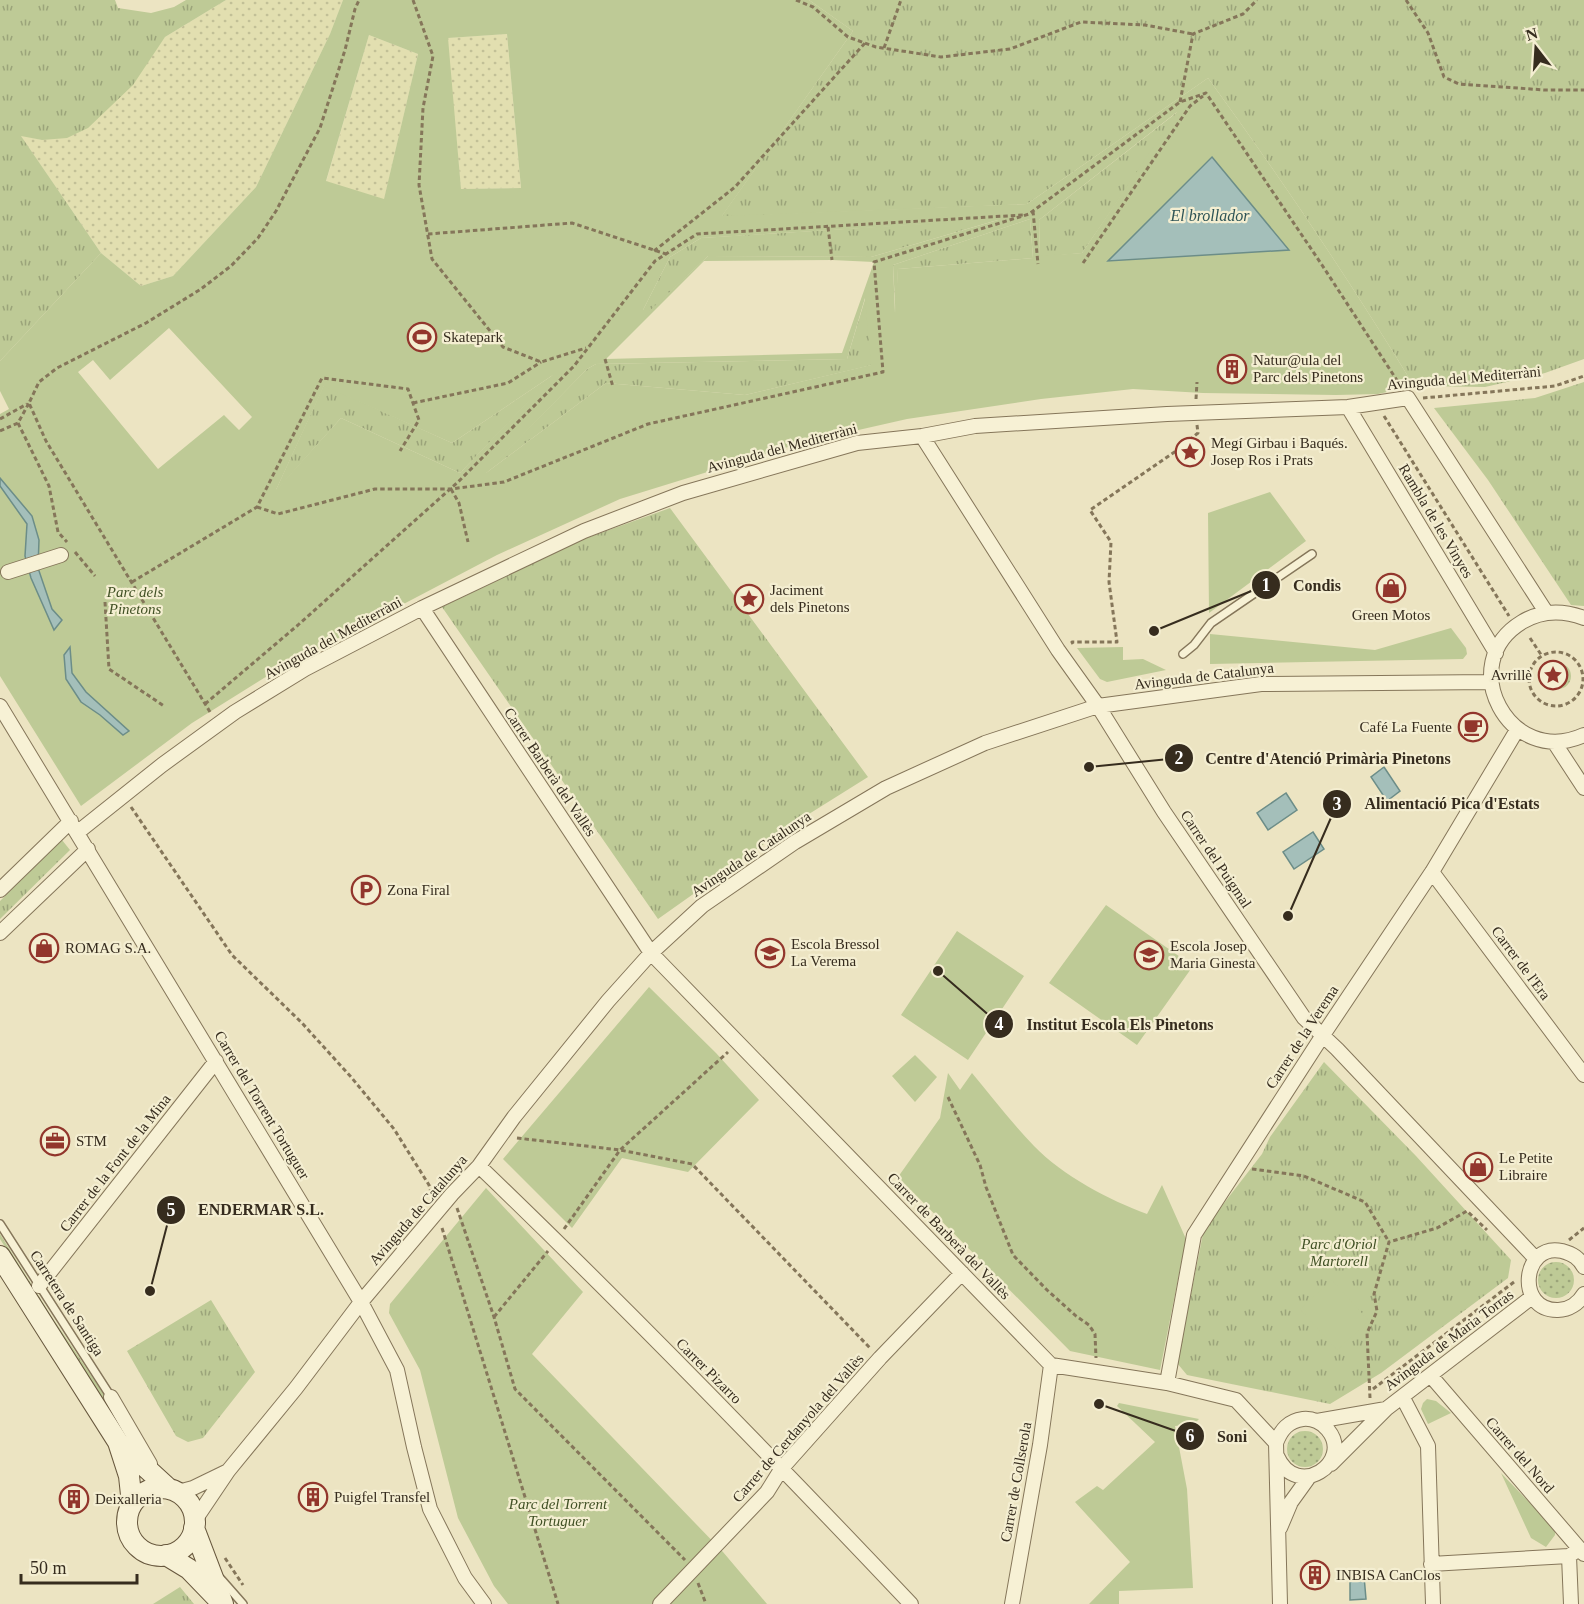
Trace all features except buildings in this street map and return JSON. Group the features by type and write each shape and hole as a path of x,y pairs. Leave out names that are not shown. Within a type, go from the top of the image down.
{"main road":[{"path":"0,1256 118,1442 129,1476 132,1504 127,1522 132,1539 142,1550 153,1555 166,1555 183,1547 190,1538 195,1524"},
{"path":"118,1442 190,1503 223,1604"},
{"path":"132,1504 143,1493 155,1488 169,1487"},
{"path":"166,1555 196,1575 223,1604"}],"street":[{"name":"Avinguda del Mediterràni","path":"0,890 74,827 123,796 235,712 305,669 422,608 584,531 683,493 857,443 922,436 975,426 1167,414 1348,407 1408,398"},
{"path":"1408,398 1546,612"},
{"name":"Rambla de les Vinyes","path":"1348,407 1496,652"},
{"name":"Carrer del Puigmal","path":"922,436 1058,650 1098,706 1164,812 1304,1018 1323,1035 1536,1259"},
{"path":"8,572 61,555"},
{"name":"Carrer Barberà del Vallès","path":"422,608 651,953"},
{"path":"1584,618 1560,611 1546,612 1530,617 1516,626 1504,638 1496,652 1491,682 1495,700 1504,716 1517,730 1541,741 1554,742 1574,740 1584,735"},
{"name":"Avinguda de Catalunya","path":"195,1524 228,1471 296,1388 361,1302 478,1166 608,1001 651,953 702,906 795,842 886,788 985,743 1098,706 1261,684 1491,682"},
{"name":"Carrer del Torrent Tortuguer","path":"0,706 361,1302 397,1370 430,1509 465,1578 484,1604"},
{"name":"Carrer de la Verema","path":"1167,1383 1194,1235 1432,872 1517,730"},
{"path":"1554,742 1584,788"},
{"path":"0,933 88,849"},
{"name":"Carrer de l'Era","path":"1432,872 1584,1075"},
{"name":"Carrer de Barberà del Vallès","path":"651,953 1051,1365"},
{"name":"Carrer de la Font de la Mina","path":"39,1286 216,1061"},
{"name":"Carrer Pizarro","path":"478,1166 556,1240 782,1468 911,1604"},
{"path":"1581,1304 1563,1310 1553,1310 1540,1305 1532,1297 1527,1277 1536,1259 1549,1251 1559,1250 1583,1262"},
{"name":"Carrer de Cerdanyola del Vallès","path":"660,1604 767,1492 782,1468 880,1358 962,1273"},
{"name":"Avinguda de Maria Torras","path":"1328,1467 1386,1409 1532,1297"},
{"path":"1051,1365 1167,1383 1236,1400 1276,1449 1286,1470 1301,1477 1310,1477"},
{"name":"Carrer de Collserola","path":"1012,1604 1040,1445 1051,1365"},
{"name":"Carrer del Nord","path":"1431,1376 1577,1553"},
{"path":"111,1397 141,1451 169,1487"},
{"path":"1403,1398 1428,1446 1433,1604"},
{"name":"Avinguda de Maria Torras","path":"1317,1421 1386,1409"},
{"path":"1278,1535 1291,1502 1310,1477 1328,1467 1335,1450 1334,1441 1325,1426 1317,1421 1304,1419 1291,1422 1281,1431 1276,1449 1278,1535 1280,1604"},
{"name":"Avinguda de Catalunya","path":"169,1487 193,1488 228,1471"},
{"path":"1431,1564 1577,1553 1571,1604"}],"lane":[{"path":"1183,654 1194,645 1211,623 1312,554"},
{"name":"Carretera de Santiga","path":"0,1224 111,1397"},
{"path":"209,1566 243,1604"}],"path":[{"path":"0,431 18,423 39,382 57,368 146,323 201,290 231,266 258,238 276,211 320,128 359,0"},
{"path":"413,0 433,56 423,108 419,185 432,259 503,347 541,362"},
{"path":"796,0 813,7 848,38 884,48 941,57 1010,49 1081,22 1144,25 1193,34 1243,14 1257,0"},
{"path":"884,48 901,0"},
{"path":"1406,0 1428,33 1444,76 1459,84 1545,90 1584,90"},
{"path":"1180,102 1193,34"},
{"path":"654,251 735,187 865,43"},
{"path":"257,507 278,514 375,489 451,489 504,482 648,424 883,372 874,262 1029,214 1180,102 1206,93"},
{"path":"1083,263 1190,106 1206,93"},
{"path":"1206,93 1323,265 1408,398"},
{"path":"1033,211 1038,264"},
{"path":"29,403 46,441 205,704 451,489 574,366 655,261 697,234 1029,214"},
{"path":"428,234 572,223 666,254"},
{"path":"828,226 832,260"},
{"path":"413,403 508,383 541,362 588,348"},
{"path":"605,359 613,387"},
{"name":"Avinguda del Mediterràni","path":"1408,398 1470,395 1555,386 1584,377"},
{"path":"132,582 257,507 322,378 408,388 419,420 400,451"},
{"path":"1196,399 1197,382"},
{"path":"0,419 29,403"},
{"name":"Rambla de les Vinyes","path":"1384,416 1513,622"},
{"path":"1077,651 1072,642 1117,642 1109,582 1111,542 1090,510 1176,451 1198,433 1197,421"},
{"path":"18,423 49,486 58,532 95,576"},
{"path":"451,489 459,503 468,542"},
{"path":"105,602 110,669 164,706"},
{"path":"1530,638 1542,656"},
{"path":"1552,652 1566,654 1578,662 1582,669 1583,685 1575,699 1568,704 1553,706 1545,704 1533,693 1529,678 1534,663 1542,656 1552,652"},
{"path":"123,796 232,955 302,1023 394,1129 429,1185 558,1604"},
{"path":"494,1317 556,1240 620,1150 738,1042"},
{"path":"948,1097 980,1165 986,1187 1013,1255 1047,1290 1089,1325 1095,1334 1097,1353 1094,1372"},
{"path":"501,1136 620,1150 692,1164 880,1358"},
{"path":"1239,1165 1251,1169 1304,1176 1365,1202 1389,1242 1374,1294 1377,1311 1367,1333 1370,1400"},
{"path":"452,1194 494,1317 515,1389 693,1568 706,1604"},
{"path":"1389,1242 1437,1228 1467,1211 1491,1234"},
{"path":"1565,1243 1584,1228"},
{"path":"1373,1389 1514,1282 1515,1274"}],"shaded area":[{"path":"226,0 343,0 330,34 256,187 173,276 141,286 101,253 20,135 42,140 151,55 165,37"},
{"path":"507,34 521,188 461,189 447,38"},
{"path":"369,35 418,54 384,200 326,182"}],"green space":[{"path":"0,0 115,0 118,8 151,13 174,7 186,0 226,0 165,37 133,85 88,128 67,138 42,140 21,136 101,253 0,361"},
{"name":"Parc dels Pinetons","path":"343,0 809,0 853,31 722,216 1027,204 1208,78 1314,230 1414,386 1378,394 1336,395 1203,393 1133,389 1041,399 907,419 801,443 620,499 497,555 272,673 192,723 81,806 0,676 0,414 9,409 0,391 0,361 101,253 141,286 173,276 256,187 330,34","holes":["507,34 521,188 461,189 448,38","369,35 418,54 384,199 326,181","1177,112 1082,253 1040,256 1039,220","1030,219 1033,258 898,269 895,313 893,265","998,220 871,257 708,256 643,317 643,310 670,257 701,238","704,261 874,262 842,353 606,359","865,298 871,365 745,395 606,383 486,473 587,369 596,364 847,359","169,328 252,417 239,430 224,415 158,469 78,372 93,360 110,380","553,375 460,473 341,418 276,490 324,386 452,443"]},
{"path":"809,0 1584,0 1584,359 1545,373 1485,387 1414,386 1314,230 1208,78 1027,204 721,217 853,31"},
{"path":"1180,110 1082,253 1040,257 1039,220"},
{"path":"1001,219 871,257 708,256 643,318 643,310 670,257 701,238"},
{"path":"1030,219 1033,258 898,269 896,322 893,265"},
{"path":"866,296 872,365 745,395 606,383 482,476 587,369 596,364 847,359"},
{"path":"556,373 460,473 341,418 275,492 324,385 452,443"},
{"path":"1584,382 1584,606 1571,605 1488,480 1434,408 1535,398"},
{"path":"1270,492 1306,541 1209,613 1208,513"},
{"path":"670,508 868,777 785,829 658,919 442,607 584,539"},
{"path":"1451,628 1466,648 1467,654 1463,659 1210,664 1210,634 1375,650"},
{"path":"1123,647 1123,660 1143,659 1166,670 1107,682 1100,679 1077,648"},
{"path":"1558,663 1567,667 1571,676 1567,685 1558,689 1549,685 1545,676 1549,667"},
{"path":"62,840 70,850 0,919 0,901"},
{"path":"1106,905 1193,966 1137,1045 1049,983"},
{"path":"957,931 1024,976 968,1060 901,1015"},
{"path":"649,987 716,1053 759,1100 688,1172 622,1158 572,1228 503,1159"},
{"path":"915,1055 937,1077 915,1102 892,1076"},
{"name":"Parc d'Oriol Martorell","path":"1324,1062 1416,1156 1511,1260 1508,1278 1381,1373 1330,1404 1187,1375 1177,1363 1204,1229 1262,1154 1270,1137"},
{"path":"948,1073 960,1090 972,1073 1018,1128 1046,1157 1072,1177 1117,1202 1147,1214 1162,1185 1186,1239 1160,1370 1070,1351 898,1177 940,1118"},
{"name":"Parc del Torrent Tortuguer","path":"486,1188 583,1292 532,1354 723,1552 767,1604 508,1604 494,1586 458,1518 420,1370 389,1313 390,1304"},
{"path":"0,1234 109,1402 107,1406 0,1239"},
{"path":"1556,1262 1568,1268 1574,1280 1568,1292 1556,1298 1544,1292 1538,1280 1544,1268"},
{"path":"1332,1280 1369,1321 1337,1350 1300,1309"},
{"path":"211,1300 255,1372 203,1438 188,1442 176,1436 127,1351"},
{"path":"1427,1399 1436,1401 1451,1413 1428,1424 1421,1409"},
{"path":"1119,1403 1199,1419 1194,1424 1175,1426 1187,1489 1193,1588 1119,1591 1119,1604 1089,1604 1130,1562 1075,1502 1097,1486 1103,1490 1155,1442 1117,1406"},
{"path":"1305,1431 1318,1436 1323,1449 1318,1462 1305,1467 1292,1462 1287,1449 1292,1436"},
{"path":"1501,1473 1555,1529 1555,1535 1546,1547 1531,1538"},
{"path":"180,1587 194,1604 153,1604"}],"water":[{"name":"El brollador","path":"1212,157 1289,250 1108,261"},
{"path":"0,478 32,516 39,540 38,568 52,609 62,620 54,630 31,578 25,556 27,524 0,486"},
{"path":"70,647 72,673 86,692 129,731 123,735 81,702 66,679 64,655"},
{"path":"1384,767 1400,791 1387,801 1371,777"},
{"path":"1286,793 1297,810 1268,830 1257,813"},
{"path":"1313,832 1324,849 1294,869 1283,852"},
{"path":"1364,1576 1366,1599 1350,1600 1350,1577"}],"place":[{"name":"Skatepark","path":"422,337"},
{"name":"Natur@ula del Parc dels Pinetons","path":"1232,369"},
{"name":"Megí Girbau i Baqués. Josep Ros i Prats","path":"1190,452"},
{"name":"Green Motos","path":"1391,588"},
{"name":"Jaciment dels Pinetons","path":"749,599"},
{"name":"Condis","path":"1154,631"},
{"name":"Avrillè","path":"1553,675"},
{"name":"Café La Fuente","path":"1473,727"},
{"name":"Centre d'Atenció Primària Pinetons","path":"1089,767"},
{"name":"Zona Firal","path":"366,890"},
{"name":"Alimentació Pica d'Estats","path":"1288,916"},
{"name":"ROMAG S.A.","path":"44,948"},
{"name":"Escola Bressol La Verema","path":"770,953"},
{"name":"Escola Josep Maria Ginesta","path":"1149,955"},
{"name":"Institut Escola Els Pinetons","path":"938,971"},
{"name":"STM","path":"55,1141"},
{"name":"Le Petite Libraire","path":"1478,1167"},
{"name":"ENDERMAR S.L.","path":"150,1291"},
{"name":"Soni","path":"1099,1404"},
{"name":"Puigfel Transfel","path":"313,1497"},
{"name":"Deixalleria","path":"74,1499"},
{"name":"INBISA CanClos","path":"1315,1575"}]}
